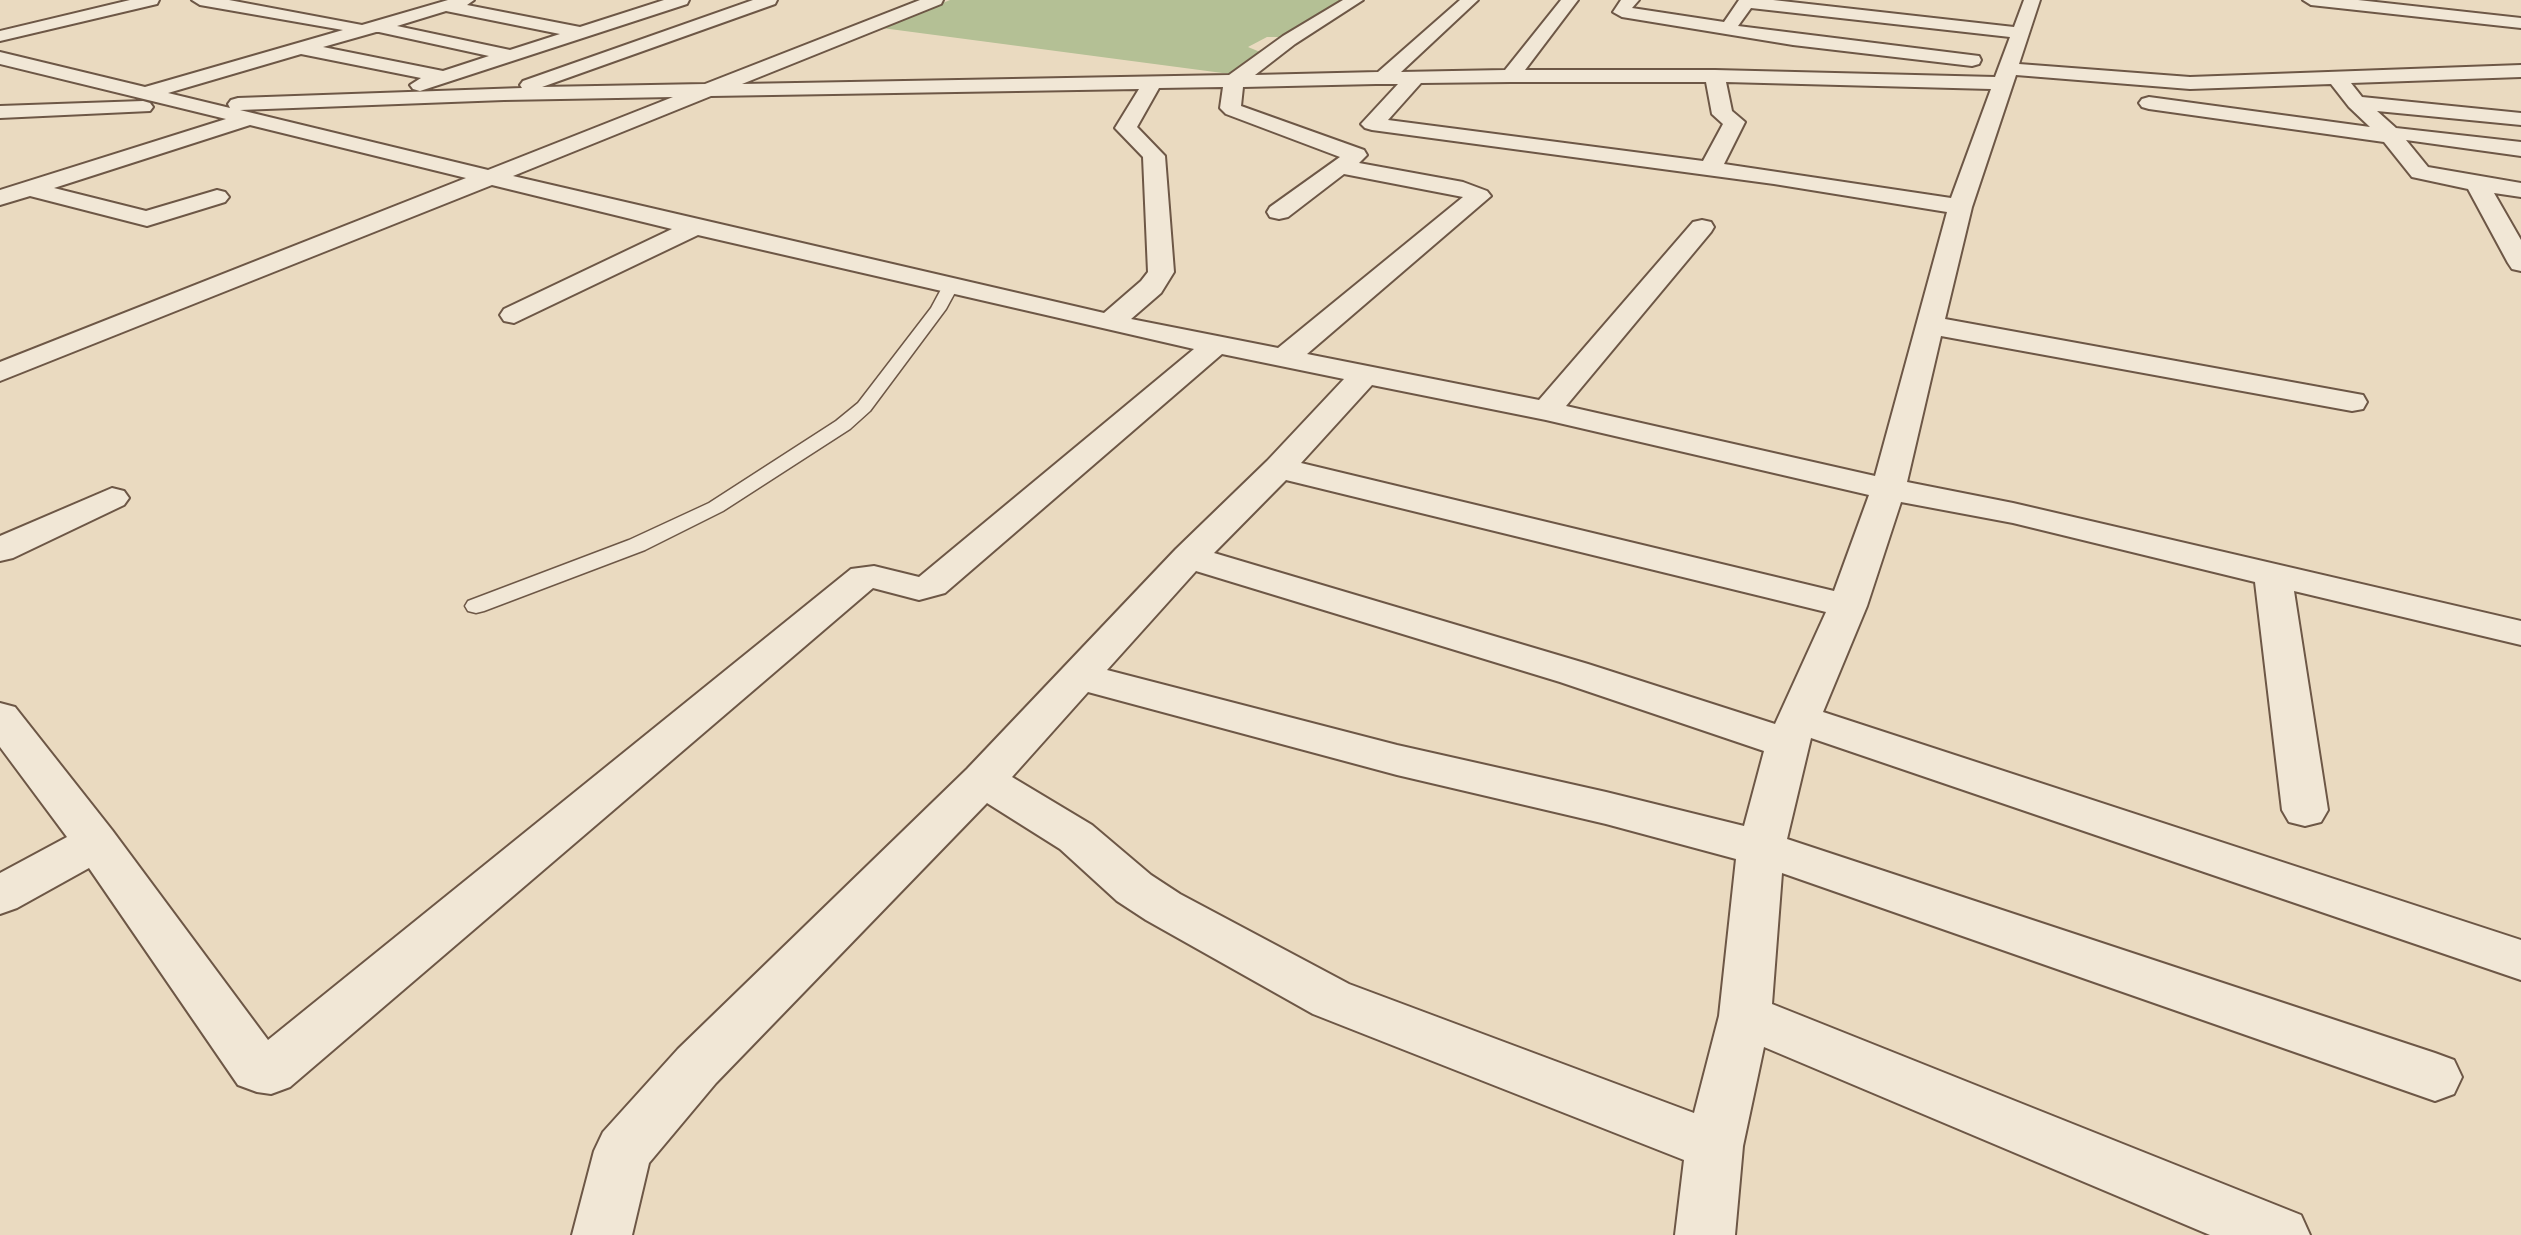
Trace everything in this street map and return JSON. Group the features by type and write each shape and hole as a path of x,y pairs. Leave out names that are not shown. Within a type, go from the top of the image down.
{"street":[{"path":"0,37 151,0"},
{"path":"200,0 368,27 511,55"},
{"path":"143,94 466,0"},
{"path":"382,99 681,0"},
{"path":"504,94 769,0"},
{"path":"1279,212 1356,155 1230,108 1234,82 1289,40 1355,0"},
{"path":"1382,80 1414,48 1470,0"},
{"path":"1511,76 1550,22 1570,0"},
{"path":"1631,0 1622,12 1726,28 1732,32 2008,72"},
{"path":"1705,1235 1714,1146 1745,1016 1761,848 1793,731 1847,606 1888,489 1960,207 2032,0"},
{"path":"2311,0 2437,7 2521,23"},
{"path":"0,372 923,1"},
{"path":"1726,28 1747,1 2019,33"},
{"path":"399,2 581,33"},
{"path":"598,9 635,15"},
{"path":"298,48 444,77"},
{"path":"0,58 188,106 1110,323 1546,411 1888,489 2013,513 2521,633"},
{"path":"0,112 504,94 1511,76 2008,72 2190,83 2521,71"},
{"path":"1710,168 1734,122 1722,114 1714,76"},
{"path":"2335,76 2356,103 2389,133 2420,172 2439,178 2521,190"},
{"path":"1414,79 1372,124 1710,168 1960,207"},
{"path":"2134,80 2129,100 2131,101 2521,149"},
{"path":"1110,323 1151,287 1161,272 1154,156 1126,128 1152,83"},
{"path":"2356,103 2521,119"},
{"path":"0,198 247,119"},
{"path":"1285,357 1479,196 1464,189 1340,167"},
{"path":"2477,184 2519,255"},
{"path":"29,188 147,219 218,197"},
{"path":"514,315 695,227"},
{"path":"1546,411 1702,227"},
{"path":"1930,325 2352,402"},
{"path":"0,717 96,842 257,1068 271,1070 864,577 874,577 919,589 932,585 1218,344"},
{"path":"602,1235 623,1151 697,1066 983,780 1189,557 1279,468 1366,374"},
{"path":"1279,468 1847,606"},
{"path":"0,550 113,498"},
{"path":"1189,557 1574,673 1793,731 2521,960"},
{"path":"2273,574 2305,810"},
{"path":"1081,677 1397,760 1606,808 1761,848 2435,1077"},
{"path":"983,780 1076,837 1134,888 1163,907 1331,999 1714,1146"},
{"path":"0,895 96,842"},
{"path":"1745,1016 2280,1235"}],"lane":[{"path":"476,607 637,545 716,507 843,425 864,407 938,309 951,285"}],"green space":[{"path":"950,0 1349,0 1289,37 1267,37 1248,47 1265,54 1230,74 882,28"}]}
